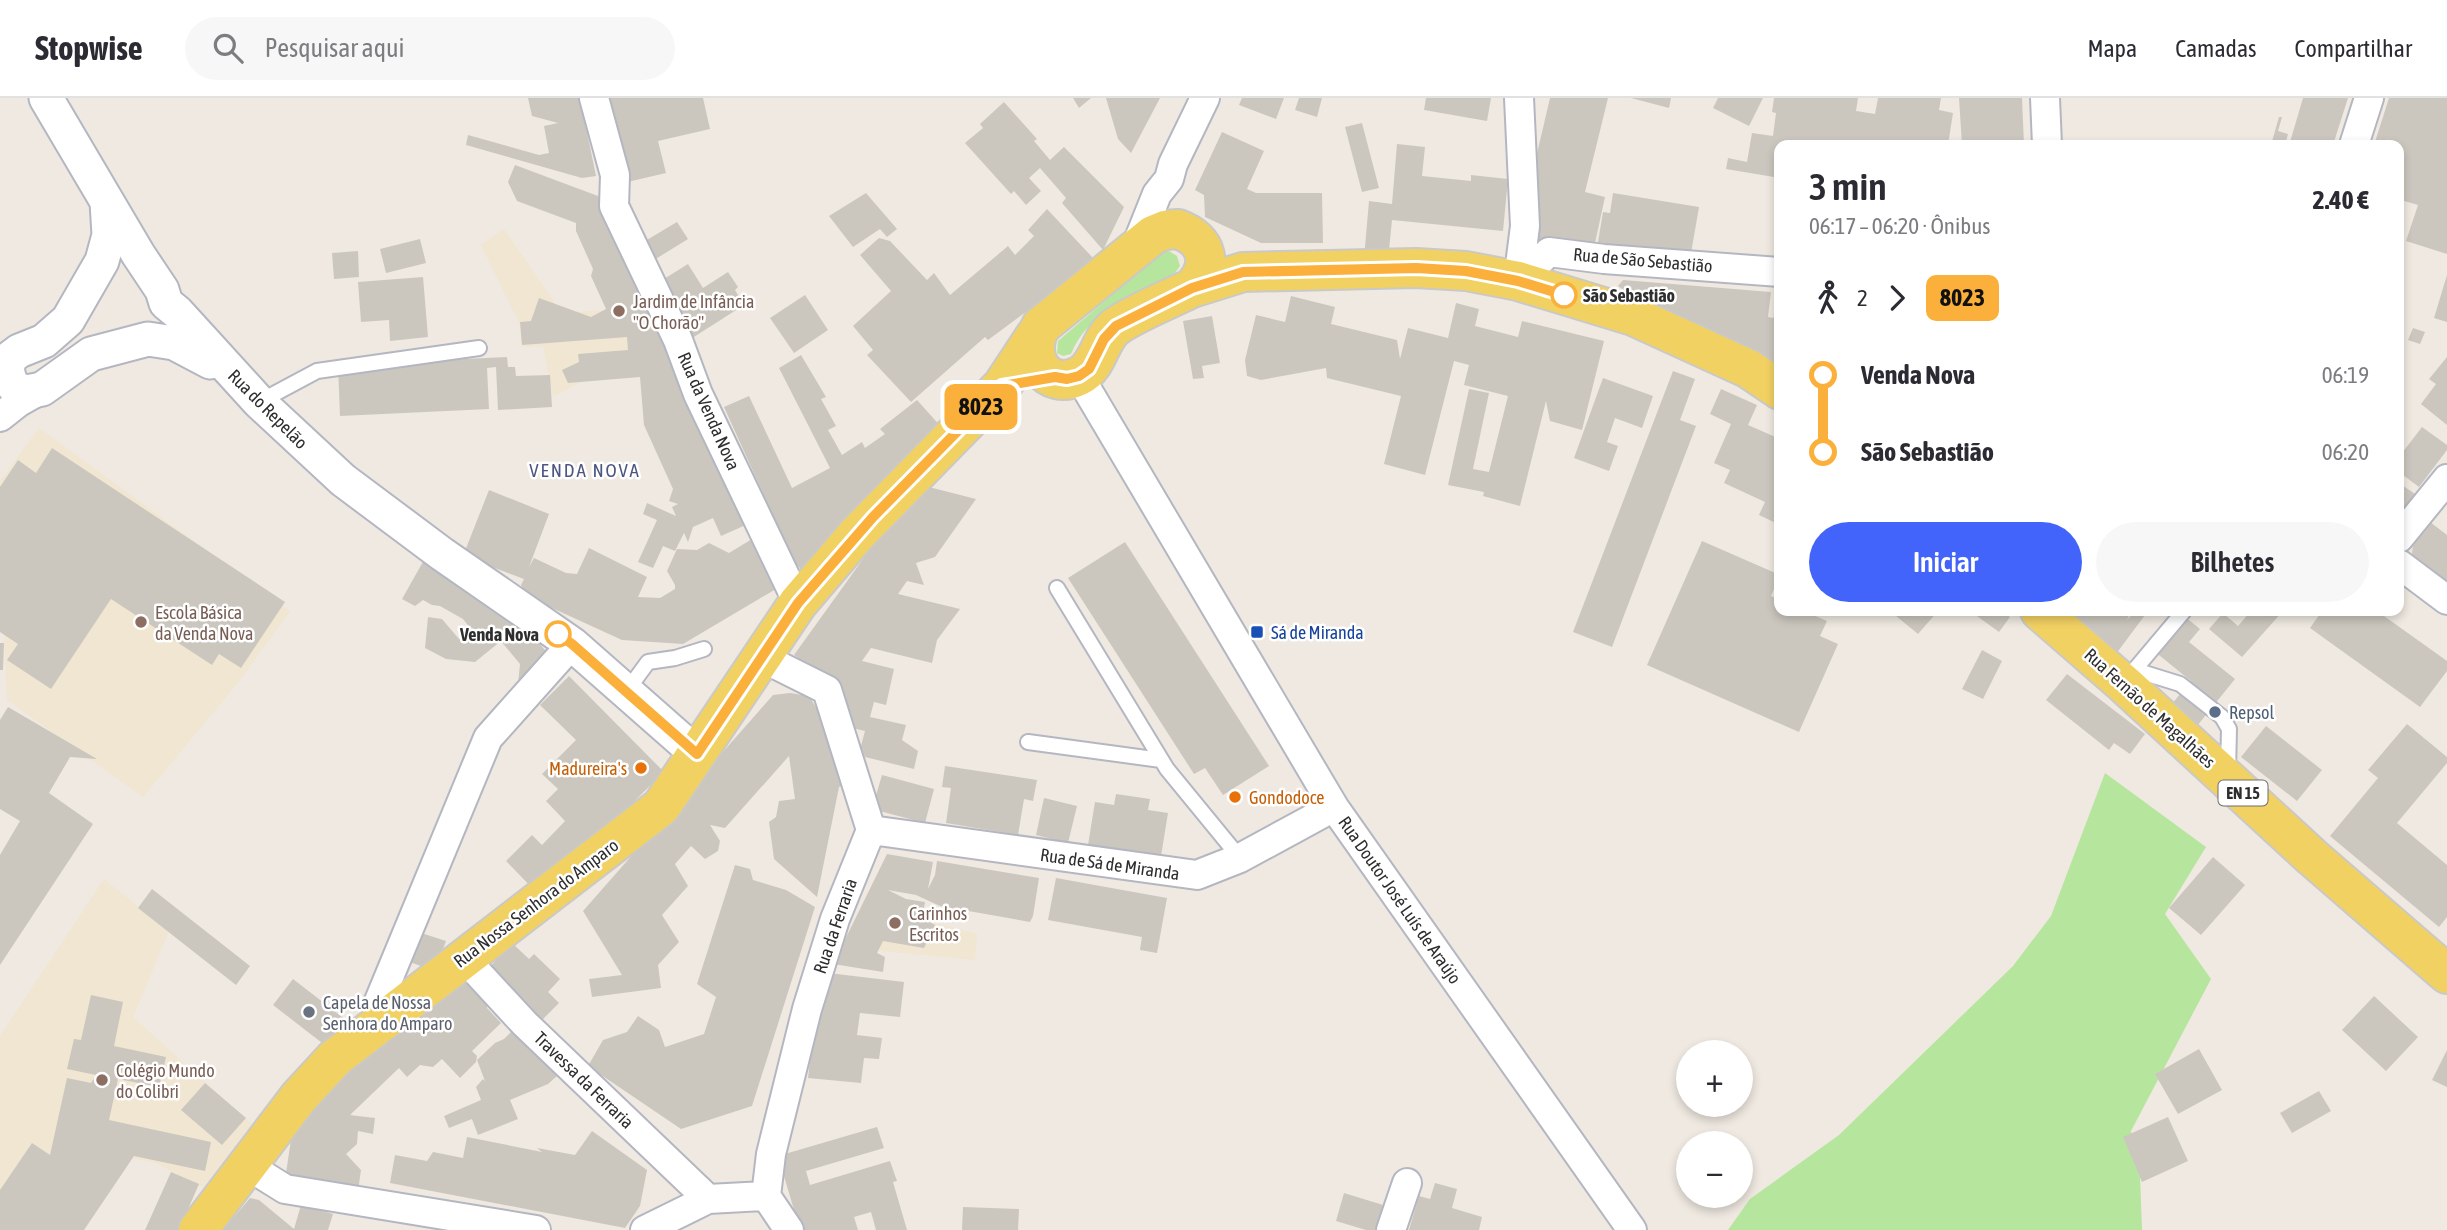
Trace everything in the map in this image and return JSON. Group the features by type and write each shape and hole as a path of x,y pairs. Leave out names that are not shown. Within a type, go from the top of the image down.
{"main road":[{"path":"798,603 856,535 1002,386 1041,326 1135,249 1165,229 1178,229 1196,258 1243,272 1416,268 1466,271 1518,281 1633,316 1748,369 1774,386"},
{"path":"1002,386 1067,377 1089,369 1104,339 1116,326 1196,258"},
{"path":"1035,337 1033,349 1036,361 1044,371 1067,377"},
{"name":"Rua Nossa Senhora do Amparo","path":"198,1230 299,1097 335,1058 661,807 798,603"},
{"name":"Rua Fernão de Magalhães","path":"2047,616 2130,677 2228,779 2312,857 2447,974"}],"street":[{"name":"Rua do Repelão","path":"46,98 162,290 166,303 250,393 343,480 442,554 572,644 697,754"},
{"name":"Rua da Venda Nova","path":"594,98 615,175 614,206 678,340 698,394 798,603"},
{"path":"1135,249 1157,194 1169,179 1173,164 1205,98"},
{"path":"1518,281 1525,226 1520,98"},
{"path":"2045,98 2047,140"},
{"path":"2356,140 2369,98"},
{"path":"1169,179 1175,206 1196,258"},
{"path":"0,415 8,394 5,368 19,351 44,341 68,320 96,273 108,242 110,218 106,198"},
{"name":"Rua de São Sebastião","path":"1518,281 1549,252 1604,259 1774,272"},
{"path":"96,273 105,265 116,261 139,263 148,269"},
{"path":"148,339 159,330 166,303"},
{"path":"0,415 43,389 91,354 148,339 163,340 182,347 220,368 250,393"},
{"path":"5,368 16,389 43,389"},
{"name":"Rua Doutor José Luís de Araújo","path":"1067,377 1334,807 1632,1230"},
{"path":"2404,532 2447,479"},
{"path":"2404,568 2447,600"},
{"path":"379,1023 379,1001 488,738 572,644"},
{"path":"763,658 827,690 871,830"},
{"name":"Rua de Sá de Miranda","path":"871,830 1197,875 1240,858 1334,807"},
{"name":"Rua da Ferraria","path":"766,1196 771,1154 807,1009 835,919 871,830"},
{"name":"Travessa da Ferraria","path":"464,958 525,1024 708,1199"},
{"path":"248,1166 285,1189 536,1230"},
{"path":"1391,1230 1407,1183"},
{"path":"645,1230 708,1199 766,1196 789,1230"}],"lane":[{"path":"250,393 317,371 479,348"},
{"path":"1056,588 1161,760 1240,858"},
{"path":"2130,677 2180,616"},
{"path":"626,692 648,662 675,658 704,649"},
{"path":"1028,742 1161,760"}],"shaded area":[{"name":"Jardim de Infância \"O Chorão\"","path":"504,229 562,313 609,310 651,303 640,377 589,378 553,397 543,346 522,347 520,325 481,245"},
{"name":"Escola Básica da Venda Nova","path":"39,428 290,611 238,683 143,797 7,700 4,635 0,632 0,481"},
{"name":"Colégio Mundo do Colibri","path":"104,879 169,931 133,1017 252,1124 203,1188 156,1163 83,1148 0,1230 0,1036"},
{"name":"Carinhos Escritos","path":"865,901 896,913 977,934 975,960 871,950 845,938"}],"green space":[{"path":"1169,251 1177,256 1180,266 1175,273 1101,315 1079,339 1071,354 1063,356 1057,353 1058,341 1160,254"},
{"path":"2105,773 2206,847 2165,914 2211,979 2131,1131 2140,1175 2142,1230 1728,1230 1744,1208 1753,1208 1753,1197 1839,1135 2013,966 2051,916"}],"building":[{"path":"528,98 580,98 596,176 582,178 466,145 468,135 539,155 549,153 544,126 558,123 532,116"},
{"path":"603,98 703,98 710,129 658,141 666,173 623,183"},
{"path":"1073,98 1091,98 1079,108"},
{"path":"1106,98 1160,98 1131,153 1118,139"},
{"path":"1242,98 1284,98 1276,119 1239,105"},
{"path":"1299,98 1322,98 1317,117 1295,110"},
{"path":"1426,98 1491,98 1487,121 1424,110"},
{"path":"1550,98 1608,98 1585,192 1605,197 1593,252 1518,235"},
{"path":"1631,98 1671,98 1669,108"},
{"path":"1718,98 1763,98 1749,126 1713,108"},
{"path":"1774,98 1858,98 1856,111 1875,114 1878,98 1941,98 1939,110 1953,113 1949,140 1774,140 1774,177 1726,169 1728,158 1747,162 1752,133 1773,136 1776,113 1772,112"},
{"path":"1959,98 2022,98 2024,140 1962,140"},
{"path":"2303,98 2348,98 2335,140 2291,140"},
{"path":"2389,98 2447,98 2447,254 2406,241 2418,205 2404,201 2404,140 2376,140"},
{"path":"1004,102 1037,139 1034,141 1050,160 1064,147 1124,207 1103,250 1062,203 1066,198 1040,168 1029,178 1041,191 1026,205 1014,191 1011,194 965,143 983,128 980,124"},
{"path":"2279,117 2282,117 2278,131 2288,134 2286,140 2272,140"},
{"path":"1362,123 1379,188 1362,192 1345,127"},
{"path":"1222,132 1264,151 1247,189 1256,193 1322,193 1323,243 1261,243 1205,217 1204,195 1195,190"},
{"path":"1397,144 1425,147 1422,176 1471,181 1471,175 1508,179 1503,231 1392,220 1388,260 1364,258 1369,201 1392,204"},
{"path":"515,165 598,196 748,524 721,536 713,518 693,527 688,542 684,533 675,551 663,546 653,568 638,562 657,520 643,514 647,503 676,516 672,507 678,504 669,501 673,489 644,425 640,377 568,383 562,370 579,362 578,354 628,350 627,337 522,345 520,322 531,321 539,298 591,317 606,309 591,276 593,269 576,231 576,223 517,201 508,182"},
{"path":"866,193 897,229 887,237 880,229 853,247 829,216"},
{"path":"1613,193 1699,207 1690,259 1597,248 1603,212 1610,213"},
{"path":"1047,209 1093,258 988,340 985,337 911,402 867,355 873,350 853,326 891,291 860,255 879,238 890,241 927,280 934,273 950,295 1008,246 1015,255 1034,236 1028,230"},
{"path":"677,222 688,239 646,265 635,247"},
{"path":"420,239 426,263 386,273 380,249"},
{"path":"358,251 359,277 334,279 332,253"},
{"path":"688,264 703,288 728,272 738,287 735,290 744,305 686,342 651,287"},
{"path":"2447,275 2447,322 2434,318"},
{"path":"423,277 428,337 390,341 389,320 361,322 358,282"},
{"path":"1623,280 1771,292 1768,317 1774,317 1774,376 1685,333 1618,286"},
{"path":"805,295 828,330 794,353 770,318"},
{"path":"1291,296 1335,307 1331,324 1397,340 1400,359 1408,328 1448,338 1456,303 1479,309 1475,326 1518,337 1522,321 1604,341 1582,430 1550,421 1546,401 1520,506 1483,496 1484,492 1448,485 1469,389 1489,393 1473,469 1489,472 1508,396 1464,385 1469,365 1454,361 1425,475 1384,464 1401,396 1327,378 1326,368 1261,380 1247,376 1245,360 1256,315 1285,322"},
{"path":"1212,316 1220,363 1202,366 1204,378 1193,379 1183,321"},
{"path":"2413,328 2425,332 2420,344 2408,340"},
{"path":"801,355 826,397 821,399 836,426 828,430 842,455 862,442 865,448 885,434 880,429 917,400 943,429 810,569 800,568 794,562 724,407 749,396 792,488 830,468 779,368"},
{"path":"507,357 508,367 515,367 516,376 550,375 552,407 498,410 496,367 487,368 489,409 340,416 338,365"},
{"path":"2447,357 2447,425 2421,404 2436,384 2429,379"},
{"path":"1673,371 1695,379 1680,420 1696,426 1612,647 1573,632"},
{"path":"1603,378 1653,396 1642,428 1615,418 1607,442 1618,446 1609,471 1574,458"},
{"path":"1721,389 1757,405 1748,425 1774,436 1774,522 1759,515 1765,502 1724,483 1730,470 1714,463 1731,424 1710,414"},
{"path":"2422,427 2447,445 2447,450 2419,487 2404,476 2404,450"},
{"path":"52,448 285,602 241,668 219,654 212,665 111,599 51,689 7,660 18,644 0,632 0,487 18,460 36,473"},
{"path":"917,484 976,499 935,557 916,563 924,585 907,581 898,594 960,609 937,640 932,663 871,648 862,661 894,669 886,705 874,702 870,717 906,725 902,740 918,751 914,769 865,757 861,746 865,731 848,727 828,679 794,655"},
{"path":"2404,486 2418,496 2404,516"},
{"path":"489,490 549,514 529,567 534,558 566,573 577,574 589,548 647,577 638,597 660,598 675,589 667,571 677,549 697,550 709,543 729,553 752,539 781,586 683,644 622,640 528,597 521,585 524,579 463,556"},
{"path":"2430,522 2447,535 2447,587 2414,560 2412,554 2413,544"},
{"path":"1702,541 1774,572 1771,596 1774,597 1774,616 1816,616 1827,621 1820,636 1838,644 1799,732 1647,665"},
{"path":"1125,542 1269,766 1223,795 1205,768 1194,774 1068,578"},
{"path":"424,560 512,610 553,660 518,684 520,664 501,641 475,662 446,659 425,648 428,617 442,619 459,639 471,629 463,619 440,606 423,600 415,606 402,599"},
{"path":"1896,616 1934,616 1918,634"},
{"path":"1977,616 2010,617 1999,632"},
{"path":"2058,616 2129,616 2127,620 2131,616 2144,616 2110,662"},
{"path":"2174,616 2184,616 2200,629 2189,642 2235,679 2197,726 2171,705 2191,681 2149,647"},
{"path":"2220,616 2226,616 2238,626 2247,616 2279,616 2242,657 2209,629"},
{"path":"2318,616 2384,616 2447,661 2447,671 2420,707 2310,628"},
{"path":"0,643 4,643 3,670 0,670"},
{"path":"1982,650 2002,661 1983,699 1962,689"},
{"path":"2067,674 2145,734 2130,754 2114,743 2109,750 2046,700"},
{"path":"569,676 664,772 539,895 506,861 532,835 542,845 565,821 546,801 558,789 542,774 576,740 540,705"},
{"path":"790,693 809,696 838,743 844,785 839,787 817,897 774,859 769,822 776,817 779,801 795,799 789,756 725,828 710,825 720,841 718,851 705,859 691,846 675,864 688,886 662,915 679,942 658,965 661,988 592,997 589,979 622,975 583,911 773,695"},
{"path":"8,707 97,759 70,757 49,793 93,824 0,965 0,855 20,821 0,809 0,720"},
{"path":"2407,724 2447,757 2447,763 2397,823 2447,865 2447,917 2439,927 2330,836 2378,778 2368,770"},
{"path":"2266,726 2322,770 2297,801 2241,757"},
{"path":"945,766 1037,780 1033,801 1024,799 1018,835 946,823 951,788 942,787"},
{"path":"882,775 934,789 925,823 872,809"},
{"path":"1116,794 1150,799 1148,810 1168,813 1161,856 1088,845 1095,802 1114,805"},
{"path":"1044,798 1077,806 1068,843 1036,835"},
{"path":"887,854 933,862 928,889 935,875 937,861 1039,878 1033,916 1030,922 940,906 916,895 888,890 906,899 925,902 922,918 935,925 924,948 883,941 877,953 885,957 883,972 833,964"},
{"path":"2213,857 2245,885 2201,935 2169,908"},
{"path":"735,865 750,869 753,880 786,890 815,907 752,1106 681,1129 588,1066 603,1040 627,1032 638,1016 659,1030 665,1047 704,1034 716,997 697,984"},
{"path":"1056,878 1167,898 1157,953 1140,950 1142,937 1048,920"},
{"path":"152,889 250,966 236,985 138,908"},
{"path":"412,930 446,941 435,971 401,959"},
{"path":"512,943 529,959 534,954 560,979 548,992 559,1003 539,1023 485,972"},
{"path":"459,970 488,1002 487,1008 501,1023 472,1051 477,1056 476,1062 460,1078 442,1059 433,1067 420,1065 407,1077 399,1068 350,1115 375,1118 373,1134 358,1131 357,1144 346,1154 361,1170 358,1191 285,1180 293,1126"},
{"path":"820,972 904,982 900,1017 860,1013 857,1035 882,1038 879,1059 864,1058 861,1083 808,1078"},
{"name":"Capela de Nossa Senhora do Amparo","path":"293,979 346,1020 326,1046 273,1005"},
{"path":"91,995 123,1002 114,1046 166,1057 159,1087 118,1079 109,1120 211,1142 205,1171 134,1156 84,1230 0,1230 0,1190 32,1143 50,1155 67,1078 91,1083 96,1075 67,1069 74,1039 81,1040"},
{"path":"2374,996 2418,1037 2386,1071 2342,1030"},
{"path":"513,1030 557,1076 548,1084 510,1100 518,1119 478,1135 472,1119 449,1128 444,1116 481,1100 476,1087 483,1079 485,1081 477,1060"},
{"path":"2199,1049 2222,1090 2178,1114 2155,1074"},
{"path":"2447,1050 2447,1087 2432,1080"},
{"path":"205,1083 246,1118 222,1145 181,1110"},
{"path":"2319,1091 2331,1111 2292,1133 2280,1113"},
{"path":"2168,1117 2188,1161 2142,1182 2123,1137"},
{"path":"877,1127 884,1148 806,1171 810,1185 890,1161 897,1181 893,1182 907,1230 876,1230 871,1212 854,1217 858,1230 800,1230 778,1156"},
{"path":"592,1131 647,1170 640,1206 625,1228 390,1183 395,1155 427,1161 433,1152 463,1158 467,1137 542,1152 537,1148 575,1155"},
{"path":"171,1172 199,1184 179,1230 145,1230"},
{"path":"1435,1183 1457,1189 1452,1208 1482,1217 1479,1230 1409,1230 1419,1196 1430,1199"},
{"path":"1344,1193 1383,1205 1375,1230 1336,1221"},
{"path":"250,1198 259,1200 294,1229 301,1205 333,1214 328,1230 223,1230"},
{"path":"963,1207 1019,1209 1018,1230 962,1230"}],"bus line":[{"name":"8023","path":"558,634 697,754 798,603 856,535 1002,386 1079,376 1089,369 1104,339 1116,326 1192,288 1243,272 1416,268 1466,271 1518,281 1564,295"}],"place":[{"name":"São Sebastião","path":"1564,295"},
{"name":"Jardim de Infância \"O Chorão\"","path":"619,311"},
{"name":"Escola Básica da Venda Nova","path":"141,622"},
{"name":"Sá de Miranda","path":"1257,632"},
{"name":"Venda Nova","path":"558,634"},
{"name":"Repsol","path":"2215,712"},
{"name":"Madureira's","path":"641,768"},
{"name":"Gondodoce","path":"1235,797"},
{"name":"Carinhos Escritos","path":"895,923"},
{"name":"Capela de Nossa Senhora do Amparo","path":"309,1012"},
{"name":"Colégio Mundo do Colibri","path":"102,1080"}],"district":[{"name":"VENDA NOVA","path":"585,470"}]}
